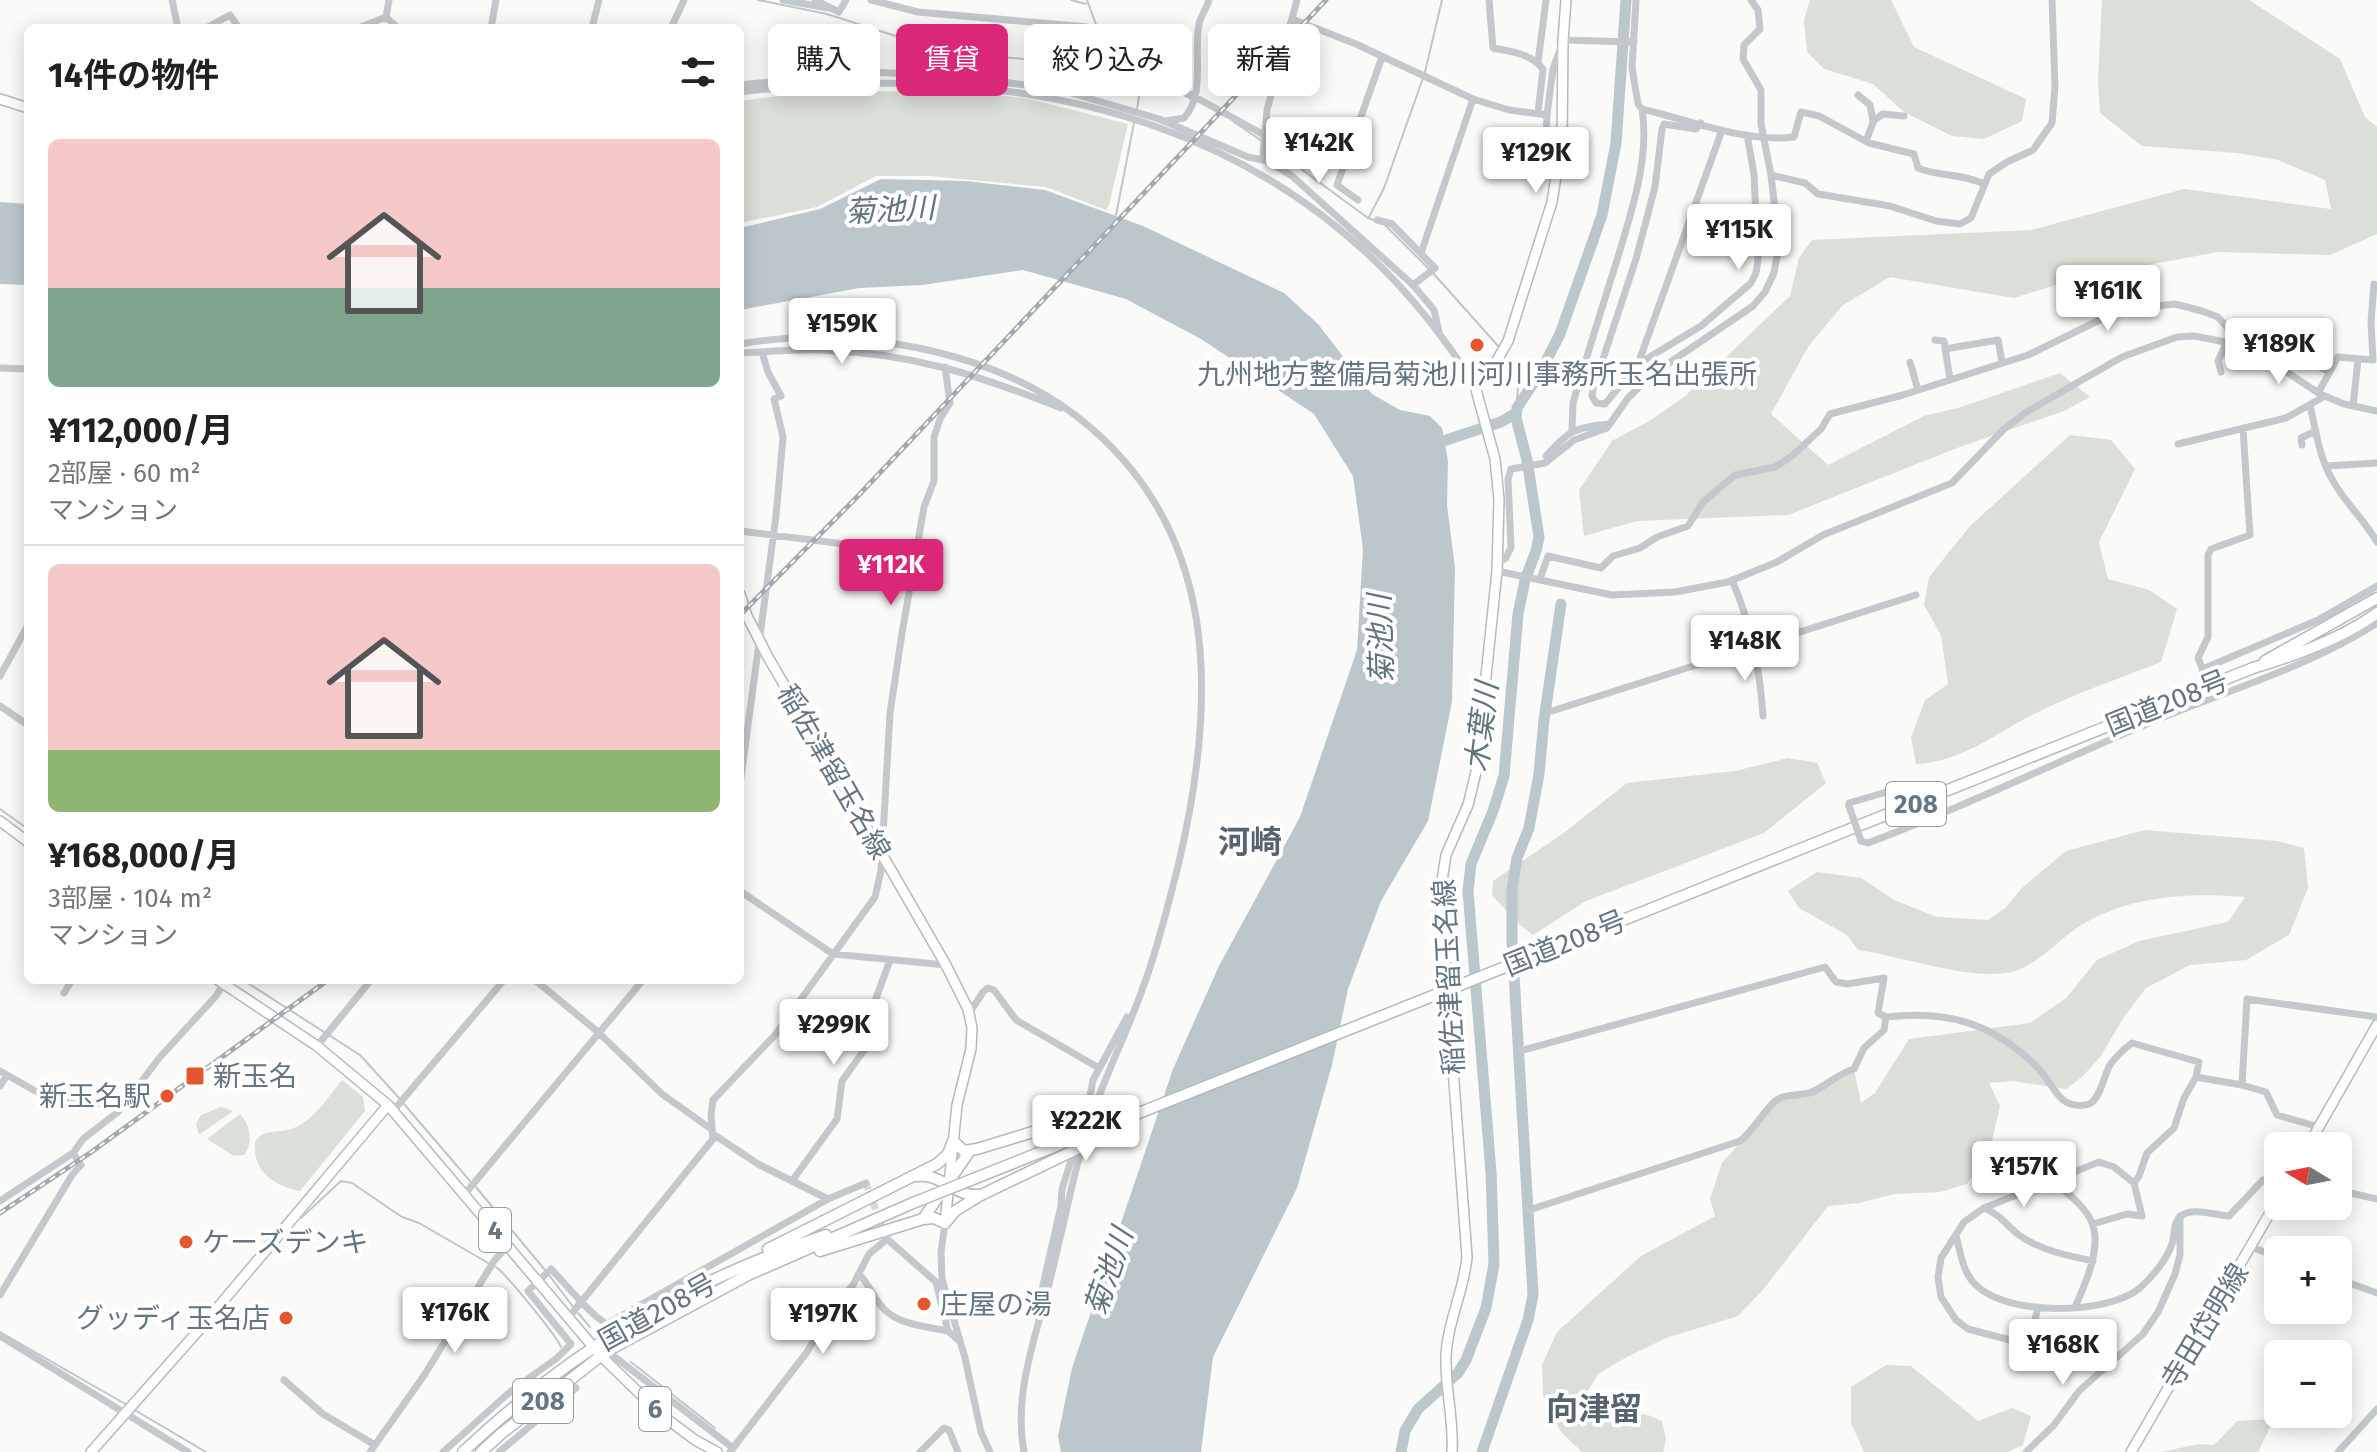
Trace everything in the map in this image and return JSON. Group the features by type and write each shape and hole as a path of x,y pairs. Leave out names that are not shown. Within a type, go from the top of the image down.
{"highway":[{"name":"国道208号","path":"481,1452 604,1354 650,1326 748,1275 913,1203 1917,804 2209,692 2377,598"},
{"name":"国道208号","path":"2253,668 2299,653 2377,613"},
{"path":"728,1288 830,1247 923,1219 934,1218 945,1223 955,1211 981,1195 1171,1102"},
{"path":"710,1280 937,1164 948,1154 953,1141 959,1148 973,1151 1121,1105 1130,1106 1135,1115"},
{"path":"923,1219 973,1151"},
{"path":"911,1177 928,1175 963,1194 981,1195"},
{"name":"国道208号","path":"463,1452 519,1401 593,1345 710,1280 784,1249 877,1219"}],"main road":[{"path":"1475,386 1496,362 1514,325 1552,202 1562,138 1566,0"},
{"path":"0,99 24,107"},
{"name":"稲佐津留玉名線","path":"1452,1452 1446,1373 1447,1340 1462,1291 1467,1257 1440,893 1446,855 1468,805 1474,780 1497,567 1499,500 1490,435 1475,386"},
{"name":"稲佐津留玉名線","path":"744,604 759,640 946,965 968,1009 972,1028 971,1049 957,1105 945,1223"},
{"path":"0,821 24,839"},
{"path":"91,1452 396,1105 227,984"},
{"path":"2316,1132 2377,1025"},
{"name":"4","path":"396,1105 464,1195 604,1354"},
{"name":"寺田岱明線","path":"2131,1452 2266,1220"},
{"name":"6","path":"604,1354 663,1416 717,1452"}],"street":[{"path":"172,0 177,24"},
{"path":"386,17 389,0"},
{"path":"492,24 496,0"},
{"path":"593,24 599,0"},
{"path":"673,24 684,0"},
{"path":"783,0 839,12 846,0"},
{"path":"815,0 828,8"},
{"path":"871,0 918,12 1087,27 1104,62 1137,65 1196,97 1264,140"},
{"path":"1163,121 1184,118 1193,109 1198,26 1209,0"},
{"path":"1263,159 1267,110 1297,0"},
{"path":"1489,0 1493,48 1527,55 1538,62 1544,74 1538,113"},
{"path":"1538,62 1546,0"},
{"path":"1572,430 1573,403 1626,229 1644,147 1642,109 1634,83 1632,42 1636,0"},
{"path":"1751,0 1758,10 1760,29 1744,45 1743,59 1761,90 1763,135 1779,245 1774,273 1765,292 1753,306 1650,376 1628,398 1612,424 1574,440 1541,464 1511,469 1508,479 1510,552 1497,567 1612,595 1634,596 1700,589 1732,580 1777,562 1837,528 1952,483 2013,421 2122,357 2177,337 2194,336 2245,348 2322,395 2377,411"},
{"path":"1771,175 1805,183 1818,194 1859,199 1936,221 1960,224 1971,218 1989,174 2033,150 2052,123 2055,87 2052,0"},
{"path":"213,24 230,15 236,24"},
{"path":"368,24 386,17"},
{"path":"386,17 394,24"},
{"path":"1292,19 1356,44 1473,99 1509,110 1547,115"},
{"path":"1558,171 1547,146 1547,115 1553,69 1566,41 1632,42"},
{"path":"1358,200 1337,185 1382,57"},
{"path":"744,85 871,72 966,77 1061,90 1163,121 1248,157 1263,159 1292,176 1413,285 1434,310 1439,332"},
{"path":"744,92 803,85 896,83 969,86 1059,99 1128,117 1205,146 1268,177 1338,227 1395,279 1439,332 1475,386"},
{"path":"1858,95 1870,105 1873,121 1866,141"},
{"path":"1421,253 1473,99"},
{"path":"1642,109 1747,135 1794,137 1801,112 1819,116 1866,141 1914,154 1918,168 1932,174 1971,178 1984,184"},
{"path":"1873,121 1883,114 1904,116"},
{"path":"1701,123 1696,129 1664,124 1662,129 1655,187 1636,259 1593,389 1592,396 1596,403 1605,404 1638,364 1701,326 1751,283 1758,260 1754,174 1747,135"},
{"path":"1638,364 1722,130"},
{"path":"1292,176 1312,201 1313,208"},
{"path":"1377,220 1392,224 1421,253 1431,271 1413,285"},
{"path":"2178,444 2286,418 2310,406 2322,395 2338,357 2373,360 2374,284"},
{"path":"1540,579 1548,556 1601,568 1613,556 1640,548 1657,537 1688,526 1703,502 1735,475 1775,467 1821,429 1830,414 2028,355 2120,310 2175,304 2218,317 2245,348"},
{"path":"744,344 791,339 843,339 892,344 959,358 1057,401 1126,462 1156,501 1188,583 1201,652 1202,726 1195,786 1172,889 1139,999 1096,1105 1038,1328 1021,1405 1024,1452"},
{"path":"1935,340 1944,341 1950,380"},
{"path":"1945,349 1998,340 2002,362"},
{"path":"2221,372 2218,361 2227,342"},
{"path":"744,353 846,351 879,354 990,380 1072,413"},
{"path":"744,754 774,534 783,437 774,399 781,396 768,372 762,352"},
{"path":"2353,406 2358,359"},
{"path":"1910,362 1918,390"},
{"path":"1638,364 1650,376"},
{"path":"2318,366 2330,372"},
{"path":"713,1139 713,1100 775,1035 875,897 881,871 890,713 924,507 934,481 934,437 950,403 945,367"},
{"path":"0,368 24,369"},
{"path":"2310,406 2333,482 2367,523 2377,542"},
{"path":"1541,464 1572,430 1612,424"},
{"path":"2209,692 2198,658 2208,637 2208,555 2211,549 2250,535 2243,429"},
{"path":"2302,445 2301,438 2316,431"},
{"path":"2326,466 2377,463"},
{"path":"744,531 916,553"},
{"path":"1732,580 1746,611 1755,647 1763,716"},
{"path":"2203,670 2318,620 2377,586"},
{"path":"1552,711 1916,595"},
{"path":"1917,804 1907,786 1849,803 1849,806 1861,841 1868,843 1957,808 2209,692 2317,654 2377,623"},
{"path":"0,676 24,632"},
{"path":"0,706 24,722"},
{"path":"744,894 833,954 946,965"},
{"path":"792,1181 837,1119 842,1081 870,1042 871,1012 890,960"},
{"path":"1520,1051 1825,967 1836,982 1847,984 1884,978 1878,1013 1886,1017 1942,1015 1990,1033 2041,1071 2063,1101 2077,1105 2093,1101 2111,1063 2132,1043 2199,1062 2196,1077 2184,1098 2174,1128 2147,1153 2134,1183"},
{"path":"64,993 70,984"},
{"path":"0,1201 73,1153 83,1139 118,1112 160,1057 207,1007 221,984"},
{"path":"317,1046 368,984"},
{"path":"396,1105 501,984"},
{"path":"540,984 598,1032 662,1094 711,1129"},
{"path":"464,1195 640,984"},
{"path":"968,1009 972,1009 988,988 994,990 1016,1020 1099,1068"},
{"path":"1038,1328 1039,1299 1061,1206 1062,1189 1088,1107 1093,1080 1139,999"},
{"path":"2242,1085 2247,999 2377,1017"},
{"path":"1529,1210 1740,1141 1781,1097 1811,1093 1832,1078 1854,1069 1864,1048 1884,1030 1886,1017"},
{"path":"0,1086 4,1073 37,1092 113,1106 118,1112"},
{"path":"2196,1077 2266,1092 2277,1115 2319,1127"},
{"path":"569,1317 716,1136 758,1164 828,1199"},
{"path":"0,1295 72,1175 80,1168 73,1153"},
{"path":"2061,1344 2029,1345 1968,1329 1946,1307 1938,1277 1944,1252 1964,1222 1984,1208 2099,1162 2114,1167 2134,1183 2142,1216 2127,1214 2093,1224"},
{"path":"1956,1236 1967,1274 1975,1285 1999,1299 2038,1307 2075,1307 2117,1300 2139,1288 2162,1263 2174,1240 2176,1222 2180,1216 2187,1212 2229,1216 2264,1180"},
{"path":"2054,1182 2077,1203 2093,1224 2093,1261 2075,1307"},
{"path":"443,1452 511,1391 571,1344 528,1291 551,1269 597,1320 607,1324 828,1199 866,1183"},
{"path":"2352,1193 2377,1199"},
{"path":"1984,1208 1998,1215 2017,1234 2033,1243 2093,1261"},
{"path":"2026,1452 2054,1425 2079,1391 2143,1334 2158,1312 2180,1255 2180,1216"},
{"path":"945,1223 941,1252 942,1279 965,1358 981,1432 990,1452"},
{"path":"604,1354 732,1450 775,1396 859,1274 869,1254 887,1239 936,1282 948,1331"},
{"path":"284,1380 323,1414 372,1448 425,1374 494,1261 508,1245"},
{"path":"2251,1247 2264,1252"},
{"path":"859,1274 885,1311 911,1323 948,1331 958,1340"},
{"path":"2352,1284 2377,1293"},
{"path":"2029,1345 2038,1307"},
{"path":"0,1336 123,1415 188,1452"},
{"path":"499,1452 576,1388"},
{"path":"2338,1452 2377,1409"},
{"path":"920,1452 944,1428 949,1430 958,1452"}],"shaded area":[{"path":"1810,0 1891,0 1914,47 2026,99 2022,121 1984,139 1952,136 1904,112 1873,84 1824,69 1807,52 1804,20"},
{"path":"2102,0 2249,0 2340,59 2365,117 2377,127 2377,234 2330,255 2218,252 2082,277 2014,298 1890,277 1843,305 1808,347 1771,414 1828,465 1924,416 1958,408 2060,373 2090,397 2064,411 1957,448 1788,515 1637,521 1584,536 1579,490 1612,441 1651,420 1684,397 1790,296 1799,258 1812,240 2031,230 2184,189 2331,209 2325,180 2278,160 2237,153 2142,146 2100,113 2098,80"},
{"path":"896,91 896,96 1004,96 1025,98 1128,124 1106,210 1046,187 929,176 876,176 817,207 744,222 744,100 778,96 880,96 880,92"},
{"path":"2070,435 2111,440 2135,469 2099,542 2108,579 2149,590 2177,609 2161,662 2050,706 1963,753 1916,764 1911,738 1925,700 1948,684 1941,635 1924,605 1929,577 1970,526"},
{"path":"1788,758 1817,763 1826,783 1764,833 1586,901 1533,935 1492,895 1493,881 1565,832 1627,783 1735,771"},
{"path":"2145,830 2277,841 2304,848 2308,888 2289,935 2246,960 2190,965 2146,988 2100,1057 2066,1089 2012,1081 1989,1083 2000,1106 1990,1149 1967,1184 1940,1192 1894,1194 1859,1203 1828,1206 1762,1291 1738,1316 1666,1338 1598,1374 1580,1404 1648,1415 1662,1421 1666,1439 1663,1452 1582,1452 1561,1432 1543,1395 1542,1365 1557,1332 1641,1256 1715,1216 1710,1199 1722,1163 1781,1097 1811,1093 1854,1069 1861,1103 1875,1093 1909,1039 2030,1023 2066,998 2097,960 2139,941 2228,922 2245,897 2177,896 2131,904 2089,921 2023,968 1999,974 1980,974 1858,950 1847,935 1799,908 1788,891 1817,872 1861,878 1894,900 1937,917 1988,920 2066,851"},
{"path":"342,1080 363,1097 365,1111 300,1191 269,1178 256,1158 256,1140 266,1133 302,1124 321,1107"},
{"path":"221,1107 233,1111 199,1135 196,1124 201,1115"},
{"path":"240,1114 250,1139 244,1155 234,1156 207,1139"},
{"path":"1886,1365 1911,1366 1978,1421 2012,1408 2031,1416 2023,1445 2007,1452 1864,1452 1851,1423 1851,1387"},
{"path":"2264,1420 2264,1428 2270,1428 2258,1452 2161,1452 2199,1444 2214,1445 2237,1421"}],"water":[{"name":"菊池川","path":"881,179 966,181 1045,190 1143,226 1284,293 1318,324 1372,394 1400,410 1430,416 1442,428 1448,461 1447,505 1455,568 1452,702 1428,821 1381,901 1348,989 1332,1065 1297,1188 1213,1357 1201,1452 1061,1452 1058,1436 1072,1368 1173,1069 1219,966 1300,817 1357,650 1363,549 1353,476 1314,414 1201,339 1126,299 1023,270 922,285 859,288 744,309 744,227 820,209"},
{"path":"0,202 24,204 24,285 0,284"}],"waterway":[{"path":"758,0 827,14 949,53 1139,71 1193,100"},
{"path":"1071,0 1086,4"},
{"path":"1087,0 1096,24"},
{"path":"1425,72 1442,0"},
{"name":"木葉川","path":"1401,1452 1405,1431 1418,1409 1458,1373 1466,1360 1486,1308 1494,1264 1491,1172 1468,891 1471,864 1504,776 1518,614 1539,537 1527,460 1516,418 1517,408 1560,334 1602,215 1616,143 1626,0"},
{"path":"1369,217 1384,188 1423,78"},
{"path":"1137,109 1138,96"},
{"path":"1234,122 1262,141"},
{"path":"1116,215 1134,123"},
{"path":"1267,144 1376,221"},
{"path":"1385,225 1429,269"},
{"path":"1433,273 1499,347"},
{"name":"木葉川","path":"1516,413 1518,387"},
{"path":"1431,445 1501,422 1516,413"},
{"path":"1482,1452 1528,1320 1533,1295 1512,941 1512,888 1517,858 1529,828 1539,774 1561,604"},
{"path":"0,809 24,826"},
{"path":"249,984 360,1055 400,1099"},
{"path":"404,1104 470,1181"},
{"path":"301,1218 341,1181 352,1183 402,1217 419,1223 490,1264"},
{"path":"475,1186 545,1270"},
{"path":"496,1267 530,1305 561,1347"},
{"path":"549,1275 574,1308"},
{"path":"578,1313 590,1327"},
{"path":"0,1332 127,1405"},
{"path":"631,1362 715,1428"},
{"path":"133,1409 206,1452"}],"tunnel":[{"path":"866,1183 884,1233"}],"railway":[{"path":"744,611 857,497 1326,0"},
{"path":"0,1213 90,1153 322,984"}],"place":[{"name":"九州地方整備局菊池川河川事務所玉名出張所","path":"1477,345"},
{"name":"新玉名","path":"195,1076"},
{"name":"新玉名駅","path":"167,1096"},
{"name":"ケーズデンキ","path":"186,1242"},
{"name":"庄屋の湯","path":"924,1304"},
{"name":"グッディ玉名店","path":"286,1318"}],"district":[{"name":"河崎","path":"1250,842"},
{"name":"向津留","path":"1594,1409"}]}
